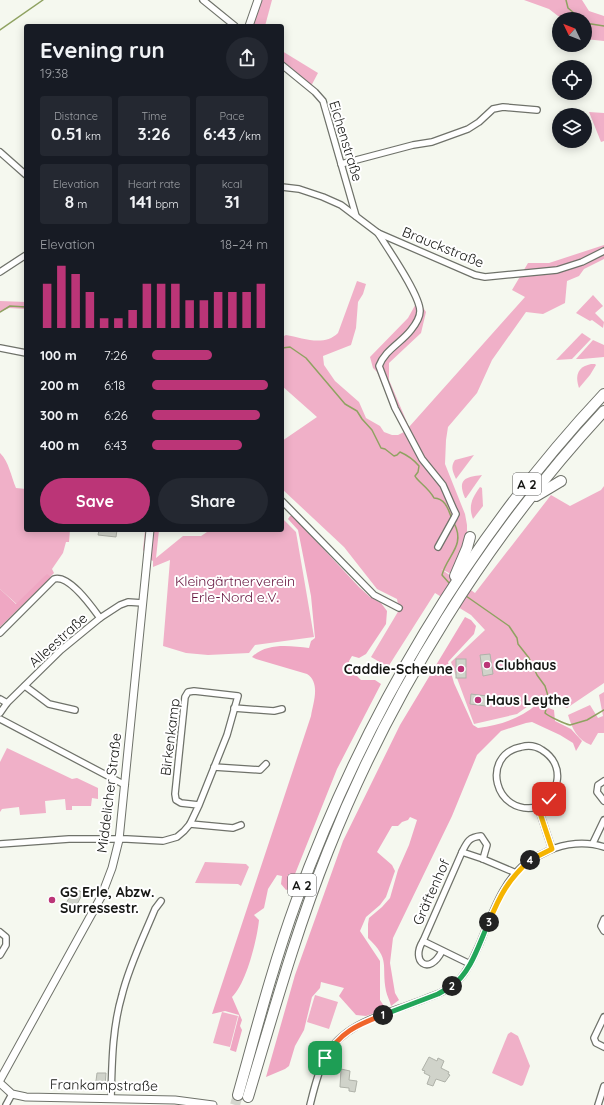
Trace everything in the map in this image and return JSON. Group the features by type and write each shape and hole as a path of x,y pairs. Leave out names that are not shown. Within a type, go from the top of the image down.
{"highway":[{"name":"A 2","path":"238,1095 277,960 296,903 318,845 353,764 377,716 456,580 548,457 604,394"},
{"name":"A 2","path":"248,1097 292,948 328,850 363,769 387,722 467,587 529,500 604,411"},
{"path":"529,500 561,481"},
{"path":"456,580 470,537"}],"street":[{"path":"203,0 233,24"},
{"path":"250,24 258,0"},
{"name":"Eichenstraße","path":"284,67 315,92 323,101 356,216"},
{"path":"341,164 413,145 432,142 468,129 479,122 493,109 503,107 537,110"},
{"path":"0,152 24,173"},
{"name":"Brauckstraße","path":"284,187 299,189 341,205 378,233 475,275 485,277 557,270 582,262 604,251"},
{"path":"378,233 411,288 420,311 419,318 411,330 384,356 379,366 394,408 422,459 444,485 456,514 438,547"},
{"path":"0,272 24,256"},
{"path":"0,348 24,353"},
{"path":"284,503 374,596 399,608"},
{"name":"Middelicher Straße","path":"0,1081 101,897 112,868 119,840 150,532"},
{"path":"0,633 54,579 58,578 67,581 81,594 100,618"},
{"name":"Alleestraße","path":"0,713 7,703 61,650 100,618 120,605 128,602 143,603"},
{"path":"26,686 50,704 75,710"},
{"name":"Birkenkamp","path":"0,844 69,839 127,839 163,841 177,837 190,824 199,805 227,735 238,696 194,691 188,692 185,697 175,794 176,800 182,803 199,805"},
{"path":"0,699 7,703"},
{"path":"234,708 274,711 282,709"},
{"path":"0,719 125,785"},
{"path":"534,746 547,754 556,765 558,776 556,788 549,799 538,807 524,808 516,806 507,800 500,791 496,776 497,769 500,762 513,749 534,746"},
{"path":"214,766 260,770 266,764"},
{"path":"604,781 598,785 597,792 604,801"},
{"path":"538,807 552,849"},
{"path":"593,844 604,820"},
{"path":"190,824 233,828 241,825"},
{"name":"Gräftenhof","path":"442,951 438,961 428,965 423,963 419,958 418,953 467,841 472,837 481,836 487,845 484,859"},
{"path":"310,1105 325,1058 335,1042 345,1033 365,1022 446,990 459,980 470,964 504,890 516,873 531,859 552,849 575,844 593,844 604,847"},
{"name":"Gräftenhof","path":"462,852 484,859 516,873"},
{"path":"111,1099 114,1037 121,996 155,909 161,901"},
{"path":"604,919 601,926 604,931"},
{"path":"0,932 6,937 6,945 0,956"},
{"name":"Gräftenhof","path":"423,941 470,964"},
{"path":"604,1017 594,1038 596,1043 604,1047"},
{"path":"0,1081 12,1094 6,1105"},
{"path":"598,1105 604,1086"},
{"name":"Frankampstraße","path":"12,1094 26,1097 175,1100 213,1105"}],"green space":[{"path":"258,0 272,0 266,24 250,24"},
{"path":"524,0 582,0 589,11 592,12 553,12 549,9"},
{"path":"592,12 604,16 604,41 592,40"},
{"path":"284,52 318,73 310,88 284,68"},
{"path":"592,112 604,113 604,141 601,142 592,120"},
{"path":"604,245 604,259 584,269 579,276 567,281 565,303 543,314 526,312 492,360 477,393 448,427 445,464 465,514 467,537 451,574 441,569 475,593 551,495 570,506 601,490 604,486 604,683 567,708 555,702 538,699 517,714 474,724 451,662 485,630 471,615 435,593 388,667 371,657 399,610 397,599 377,589 344,547 284,491 284,440 317,417 284,388 284,336 286,335 320,341 332,337 338,333 357,281 366,284 363,294 358,302 356,328 351,345 323,356 324,365 335,381 359,402 366,418 380,426 384,432 392,435 398,435 404,432 392,409 377,372 373,368 370,357 408,318 418,300 426,312 421,333 389,363 389,380 409,427 525,297 512,290 528,263 549,263"},
{"path":"593,295 603,306 595,313 604,322 603,328 592,320 590,321 576,313"},
{"path":"0,301 24,302 24,309 9,308 0,312"},
{"path":"582,333 591,339 572,359 556,360"},
{"path":"593,340 604,345 604,357 576,359"},
{"path":"591,364 596,365 579,388 577,380 578,373 583,367"},
{"path":"0,453 8,465 16,488 24,489 24,532 70,532 69,542 66,542 63,553 52,569 54,573 20,607 0,589"},
{"path":"474,455 456,479 452,467 455,460"},
{"path":"482,475 465,498 462,487 464,480"},
{"path":"480,487 482,488 483,506 473,519 471,506"},
{"name":"Kleingärtnerverein Erle-Nord e.V.","path":"284,520 296,532 314,637 255,645 249,653 208,655 186,653 163,646 170,560 153,567 153,561 149,559 143,550 145,532 159,532 156,558 183,536 201,536 207,532 284,532"},
{"path":"604,692 604,733 598,733 591,745 579,737 571,724 568,715 590,705 598,718 603,716 599,695"},
{"path":"7,748 72,779 77,778 98,788 98,799 92,798 91,806 72,806 72,810 66,810 65,799 45,801 46,813 20,815 19,807 2,809 0,812 0,762"},
{"path":"205,862 246,864 249,867 241,886 238,884 195,883"},
{"path":"315,995 338,1002 329,1029 307,1022"},
{"path":"222,1012 238,1016 230,1047 213,1043"},
{"path":"511,1032 518,1036 530,1066 523,1085 521,1086 492,1073 508,1034"}],"shaded area":[{"path":"290,516 293,516 359,587 370,597 381,603 387,611 386,624 366,654 359,658 352,656 349,661 350,669 361,680 375,680 381,684 337,769 289,889 286,890 281,884 282,876 277,875 268,889 264,908 254,915 259,920 256,939 242,982 232,997 242,1020 240,1026 242,1030 236,1052 230,1050 239,1015 225,1011 212,1014 311,716 315,694 314,683 307,674 252,657 258,652 272,647 287,646 309,648 311,641 315,638 311,596 298,530 288,519"},
{"path":"47,574 51,577 0,627 0,589 16,604"},
{"path":"465,617 471,620 476,626 474,634 448,662 454,683 473,725 478,728 502,723 524,714 537,704 554,710 555,721 571,729 582,741 576,751 573,743 532,722 501,731 477,755 452,816 393,938 390,963 395,993 399,1000 391,1006 386,991 384,963 380,952 368,938 368,924 369,918 390,898 398,870 409,845 417,820 410,817 398,826 392,826 377,852 392,865 395,871 386,897 380,905 366,917 360,931 380,961 380,1000 386,1009 366,1016 356,1015 339,996 344,988 321,982 320,988 312,997 304,1030 295,1046 289,1066 266,1077 295,975 343,841 400,725"}],"building":[{"path":"99,532 117,532 116,537 98,535"},
{"name":"Clubhaus","path":"490,654 493,674 483,676 480,655"},
{"name":"Caddie-Scheune","path":"456,659 466,659 466,678 456,678"},
{"name":"Haus Leythe","path":"471,694 487,696 486,706 470,704"},
{"path":"75,888 83,893 74,910 65,905"},
{"path":"429,1057 437,1061 438,1058 444,1061 441,1068 449,1072 448,1074 450,1075 445,1082 436,1079 433,1086 427,1084 430,1076 422,1070"},
{"path":"341,1069 350,1071 349,1080 357,1081 355,1092 349,1091 349,1088 340,1087"},
{"path":"97,1073 106,1073 105,1087 100,1087 100,1089 95,1089"}],"waterway":[{"path":"0,30 43,0"},
{"path":"566,0 568,8 573,12"},
{"path":"592,24 604,26"},
{"path":"0,312 10,306 24,307"},
{"path":"284,348 290,347 306,358 345,404 357,411 372,430 381,448 385,449 394,456 400,452 419,466 418,472 415,476 416,478 434,498 444,502 452,519"},
{"path":"450,584 442,575 444,568 457,544 458,538 454,523"},
{"path":"466,596 509,626 517,638 518,644 529,658 537,675 545,686 549,699 545,713 570,725 587,720 604,710"}],"tunnel":[{"path":"235,1105 238,1095"}],"place":[{"name":"Clubhaus","path":"487,665"},
{"name":"Caddie-Scheune","path":"461,669"},
{"name":"Haus Leythe","path":"478,700"},
{"name":"GS Erle, Abzw. Surressestr.","path":"52,900"}],"route":[{"path":"325,1058 335,1042 354,1027 438,994 459,980 470,964 490,919 510,881 531,859 552,849 538,807 549,799"}]}
